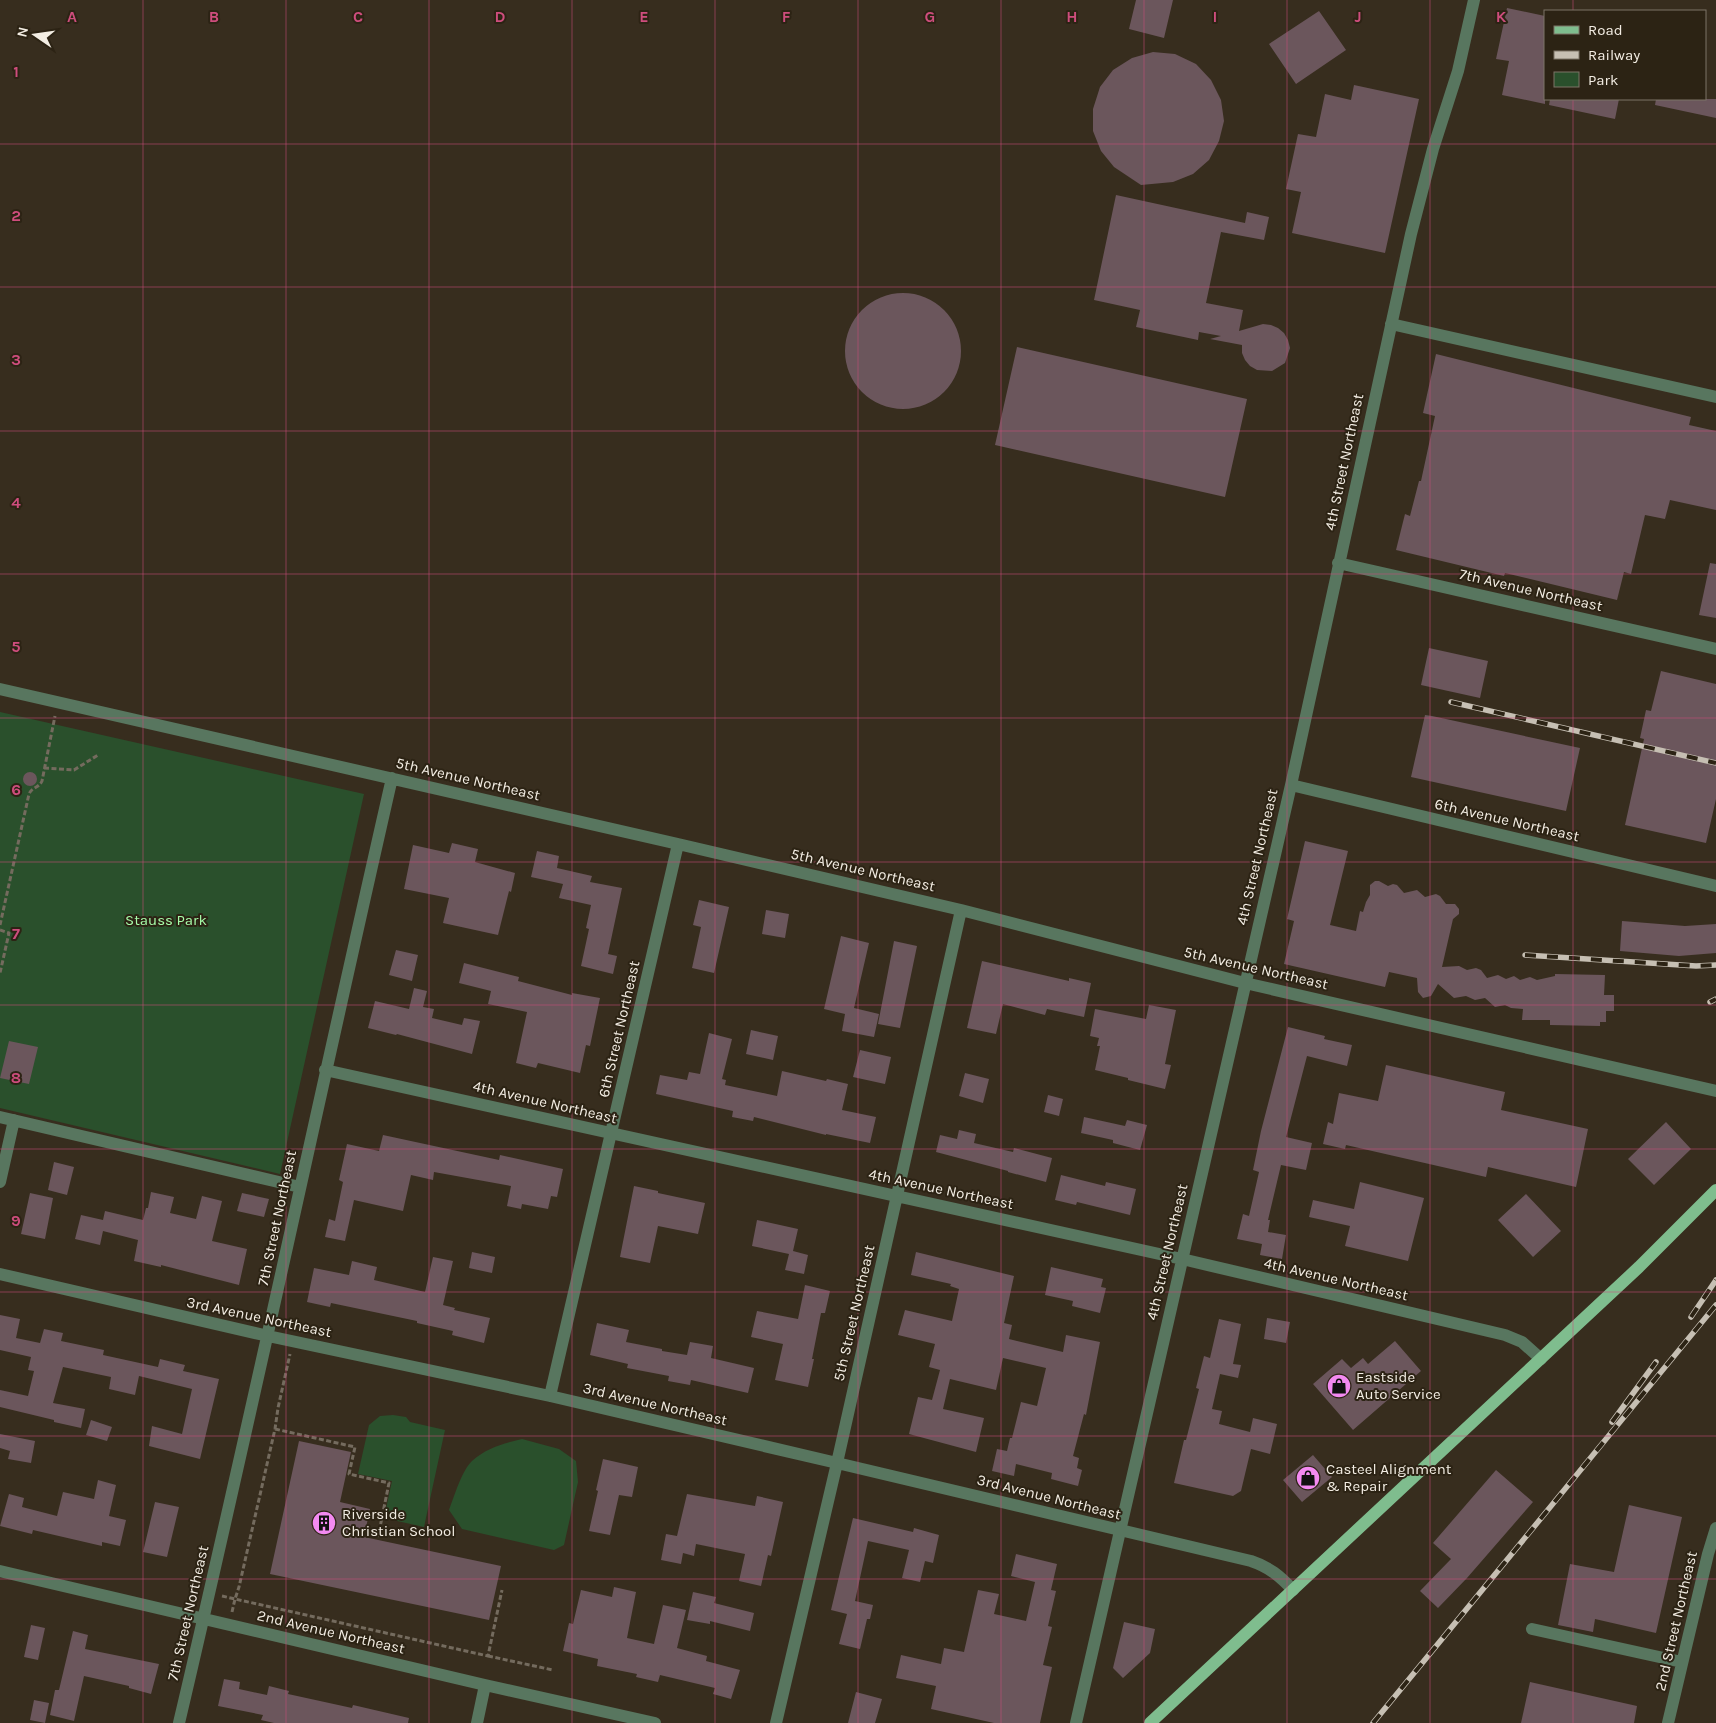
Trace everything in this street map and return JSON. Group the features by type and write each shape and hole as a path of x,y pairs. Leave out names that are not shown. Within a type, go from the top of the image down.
{"main road":[{"path":"1150,1723 1639,1267 1716,1190"}],"street":[{"name":"4th Street Northeast","path":"1076,1723 1290,785 1414,224 1433,149 1458,71 1474,0"},
{"path":"1391,324 1716,397"},
{"name":"7th Avenue Northeast","path":"1338,563 1716,649"},
{"name":"5th Avenue Northeast","path":"0,689 960,910 1245,983 1716,1091"},
{"name":"7th Street Northeast","path":"179,1723 268,1336 325,1070 392,778"},
{"name":"6th Avenue Northeast","path":"1290,785 1716,886"},
{"name":"6th Street Northeast","path":"550,1396 678,844"},
{"name":"5th Street Northeast","path":"776,1723 837,1463 960,910"},
{"name":"4th Avenue Northeast","path":"325,1070 1182,1259 1505,1335 1522,1342 1540,1359"},
{"path":"0,1117 300,1187"},
{"path":"0,1182 14,1120"},
{"name":"3rd Avenue Northeast","path":"0,1274 268,1336 550,1396 1251,1561 1274,1572 1292,1590"},
{"name":"2nd Street Northeast","path":"1668,1723 1708,1554 1716,1528"},
{"name":"2nd Avenue Northeast","path":"0,1571 655,1723"},
{"path":"1532,1629 1682,1662"},
{"path":"477,1723 486,1685"}],"path":[{"path":"0,925 29,794 40,784 58,702"},
{"path":"44,768 74,770 98,755"},
{"path":"0,930 9,933 0,973"},
{"path":"228,1625 239,1587 293,1341"},
{"path":"275,1429 355,1448 349,1474 390,1483 378,1538"},
{"path":"488,1656 502,1590"},
{"path":"209,1593 553,1670"}],"green space":[{"name":"Stauss Park","path":"0,712 364,794 280,1174 0,1108"},
{"path":"380,1416 406,1417 410,1422 445,1430 424,1527 384,1518 392,1481 358,1474 369,1425"},
{"path":"522,1439 559,1449 576,1461 578,1482 564,1545 554,1550 462,1529 449,1510 468,1465 477,1456 502,1444"}],"building":[{"path":"1136,0 1173,0 1164,38 1129,29"},
{"path":"1507,8 1544,16 1545,104 1502,95 1509,61 1496,59"},
{"path":"1319,11 1346,50 1296,84 1269,44"},
{"path":"1153,52 1175,54 1196,64 1211,80 1221,100 1224,121 1219,141 1209,160 1193,174 1173,182 1141,185 1114,167 1101,151 1093,131 1093,109 1100,87 1113,70 1132,58"},
{"path":"1354,85 1419,99 1385,253 1292,233 1301,192 1286,189 1298,134 1316,137 1325,94 1351,100"},
{"path":"1716,99 1716,118 1655,105 1656,100"},
{"path":"1550,100 1619,100 1615,119 1549,105"},
{"path":"1116,195 1245,223 1247,212 1269,217 1264,240 1221,232 1206,303 1243,310 1239,331 1263,324 1278,328 1284,333 1290,348 1285,363 1272,371 1257,370 1245,360 1242,353 1242,345 1210,339 1221,336 1199,332 1198,340 1136,327 1140,310 1094,300"},
{"path":"903,293 925,298 944,310 956,329 961,351 956,373 944,392 925,404 903,409 881,404 862,392 850,373 845,351 850,329 862,310 881,298"},
{"path":"1017,347 1247,399 1225,497 995,445"},
{"path":"1436,354 1691,417 1689,425 1716,431 1716,510 1670,500 1665,519 1645,515 1631,574 1624,572 1617,600 1505,573 1504,576 1396,550 1405,514 1410,516 1419,481 1421,481 1435,416 1423,413"},
{"path":"1710,563 1716,564 1716,618 1699,615"},
{"path":"1429,648 1488,661 1480,698 1421,685"},
{"path":"1661,671 1716,684 1716,799 1706,843 1625,825 1644,739 1640,738 1646,710 1651,711"},
{"path":"1425,715 1580,748 1566,811 1411,777"},
{"path":"27,772 33,772 37,779 33,786 27,786 23,782 23,776"},
{"path":"1305,841 1348,851 1330,925 1356,931 1360,911 1363,912 1370,895 1370,885 1375,881 1388,886 1397,885 1404,893 1417,890 1425,897 1436,894 1446,904 1455,904 1459,909 1459,914 1453,919 1442,967 1459,966 1467,970 1476,968 1481,970 1487,978 1498,975 1506,979 1514,976 1520,980 1530,977 1537,980 1555,976 1555,974 1605,975 1604,995 1614,995 1614,1011 1606,1011 1606,1022 1600,1022 1600,1026 1550,1025 1550,1020 1522,1020 1523,1009 1511,1008 1505,1005 1495,1007 1485,998 1475,1000 1466,996 1454,998 1438,984 1431,996 1423,998 1418,992 1417,978 1389,972 1385,987 1284,964 1294,921 1287,919"},
{"path":"452,843 478,849 475,862 515,873 498,935 443,923 449,898 404,889 413,845 449,853"},
{"path":"537,851 559,856 557,868 592,876 590,882 622,888 608,954 617,956 613,974 581,966 589,929 586,928 591,905 559,898 563,884 531,877"},
{"path":"699,900 729,907 714,973 692,968 701,927 693,925"},
{"path":"766,910 789,914 785,938 762,934"},
{"path":"1622,921 1685,926 1716,924 1716,953 1679,956 1620,951"},
{"path":"841,936 869,943 854,1008 879,1014 874,1037 842,1031 845,1014 824,1009"},
{"path":"894,941 917,946 900,1028 878,1024"},
{"path":"396,950 418,955 412,981 389,975"},
{"path":"982,961 1069,981 1069,978 1091,983 1084,1017 1047,1009 1045,1015 1003,1004 996,1034 967,1028"},
{"path":"464,963 519,977 518,981 572,995 572,993 600,998 590,1046 586,1045 580,1073 538,1063 536,1068 516,1063 527,1012 488,1004 491,991 459,983"},
{"path":"414,988 427,991 423,1007 434,1009 432,1018 462,1025 464,1018 480,1021 472,1054 368,1028 375,1001 409,1009"},
{"path":"1149,1005 1176,1010 1165,1064 1171,1065 1165,1089 1095,1070 1100,1046 1097,1046 1099,1038 1090,1036 1095,1009 1146,1019"},
{"path":"1288,1027 1325,1036 1324,1039 1352,1045 1347,1066 1307,1056 1286,1137 1312,1143 1306,1170 1281,1165 1268,1220 1270,1220 1268,1232 1286,1235 1282,1259 1260,1255 1262,1244 1237,1239 1243,1214 1249,1216 1259,1172 1253,1170 1261,1131"},
{"path":"751,1030 778,1036 773,1060 746,1054"},
{"path":"709,1033 732,1039 722,1079 726,1080 725,1085 777,1096 782,1071 848,1084 842,1110 876,1117 870,1143 826,1135 754,1117 753,1121 732,1117 733,1111 656,1094 660,1075 687,1080 689,1072 700,1074"},
{"path":"9,1041 38,1047 29,1084 0,1078"},
{"path":"860,1050 891,1057 885,1084 853,1077"},
{"path":"1386,1065 1505,1092 1501,1110 1588,1129 1576,1187 1488,1167 1486,1177 1346,1145 1345,1149 1323,1144 1328,1122 1333,1124 1339,1093 1378,1101"},
{"path":"965,1073 989,1079 983,1103 959,1096"},
{"path":"1048,1095 1063,1099 1059,1116 1044,1112"},
{"path":"1084,1117 1125,1126 1127,1120 1147,1125 1140,1150 1113,1143 1113,1140 1081,1133"},
{"path":"1666,1122 1691,1149 1654,1185 1628,1159"},
{"path":"959,1130 976,1134 974,1143 1013,1152 1014,1148 1052,1158 1046,1182 936,1152 940,1135 957,1139"},
{"path":"383,1135 499,1160 500,1155 563,1169 557,1197 551,1196 548,1209 522,1204 521,1209 507,1206 511,1186 434,1172 433,1180 411,1175 403,1211 354,1200 345,1241 325,1237 329,1219 335,1221 343,1182 339,1180 347,1144 379,1151"},
{"path":"54,1162 74,1167 67,1195 48,1190"},
{"path":"1061,1175 1105,1186 1106,1182 1136,1189 1130,1215 1077,1202 1076,1205 1055,1200"},
{"path":"1360,1182 1424,1198 1408,1261 1345,1246 1350,1226 1309,1217 1313,1200 1354,1209"},
{"path":"634,1186 705,1203 698,1234 658,1226 650,1263 620,1257"},
{"path":"151,1192 174,1197 170,1213 196,1219 202,1196 222,1201 212,1241 247,1249 239,1285 161,1265 161,1267 134,1261 138,1240 103,1231 100,1245 75,1239 81,1215 103,1220 105,1211 143,1220 146,1208 148,1208"},
{"path":"30,1193 53,1198 45,1239 21,1234"},
{"path":"242,1193 269,1199 264,1217 237,1211"},
{"path":"1526,1194 1561,1231 1533,1257 1498,1220"},
{"path":"757,1220 798,1229 793,1251 808,1255 804,1274 785,1270 789,1254 752,1246"},
{"path":"472,1252 495,1257 492,1273 469,1268"},
{"path":"916,1252 1014,1276 1004,1323 1012,1325 1009,1339 1063,1352 1066,1335 1100,1342 1086,1415 1084,1414 1073,1456 1079,1458 1077,1468 1082,1470 1078,1486 1051,1479 1052,1473 1016,1464 1014,1476 992,1471 997,1449 1007,1451 1021,1402 1037,1406 1046,1368 1003,1358 996,1390 950,1379 943,1409 984,1418 976,1452 909,1434 918,1397 932,1400 940,1370 929,1367 935,1344 898,1335 905,1310 952,1321 959,1289 950,1286 951,1284 911,1275"},
{"path":"433,1257 453,1261 443,1305 455,1308 454,1310 490,1318 484,1343 452,1335 453,1331 417,1323 417,1321 331,1303 330,1307 307,1302 314,1268 349,1275 352,1261 377,1267 374,1280 425,1292"},
{"path":"1051,1267 1103,1279 1101,1287 1106,1288 1100,1313 1072,1306 1073,1301 1045,1295"},
{"path":"805,1285 830,1291 825,1313 821,1313 808,1387 775,1380 783,1344 751,1337 757,1311 798,1319"},
{"path":"0,1315 20,1319 16,1338 40,1343 44,1329 63,1333 61,1341 104,1350 103,1355 158,1367 160,1359 185,1365 183,1371 219,1379 200,1459 149,1446 152,1426 182,1434 192,1389 139,1376 135,1395 109,1389 111,1377 63,1367 53,1403 85,1409 81,1428 0,1407 0,1390 28,1396 34,1371 28,1370 31,1357 0,1350"},
{"path":"1267,1318 1290,1322 1286,1343 1264,1339"},
{"path":"1219,1319 1241,1324 1233,1364 1241,1365 1238,1378 1220,1374 1212,1409 1222,1411 1219,1424 1250,1432 1253,1418 1277,1424 1270,1454 1251,1449 1241,1491 1233,1496 1174,1483 1199,1389 1196,1388 1204,1356 1210,1358"},
{"path":"597,1323 629,1330 626,1342 662,1349 662,1351 687,1355 690,1342 713,1346 711,1358 754,1368 748,1393 691,1380 690,1385 668,1381 669,1376 627,1368 628,1364 590,1355"},
{"name":"Eastside Auto Service","path":"1395,1341 1421,1371 1353,1430 1313,1384 1342,1359 1351,1368 1363,1358 1368,1364"},
{"path":"91,1420 112,1427 107,1441 86,1435"},
{"path":"0,1434 35,1441 31,1463 8,1459 10,1451 0,1448"},
{"name":"Riverside Christian School","path":"299,1441 351,1452 340,1502 370,1509 364,1537 501,1566 489,1620 270,1574"},
{"name":"Casteel Alignment & Repair","path":"1313,1455 1332,1477 1302,1502 1283,1480"},
{"path":"603,1459 638,1467 632,1497 619,1495 610,1535 589,1531"},
{"path":"1496,1470 1533,1502 1467,1578 1438,1608 1420,1591 1451,1559 1433,1543"},
{"path":"98,1480 116,1485 109,1516 126,1520 120,1546 102,1542 102,1546 33,1530 32,1534 0,1526 9,1494 24,1498 22,1507 57,1516 63,1492 94,1499"},
{"path":"687,1494 755,1506 757,1496 783,1502 771,1556 768,1555 761,1586 739,1581 745,1554 696,1544 694,1556 683,1553 681,1564 661,1560 666,1534 677,1536"},
{"path":"155,1502 179,1507 167,1557 143,1552"},
{"path":"1629,1505 1682,1517 1656,1633 1595,1619 1593,1632 1558,1625 1570,1564 1614,1572"},
{"path":"853,1518 913,1532 914,1528 939,1535 933,1563 925,1561 920,1582 902,1578 909,1550 868,1541 855,1601 873,1605 870,1619 867,1619 860,1649 839,1644 847,1614 831,1610"},
{"path":"1016,1554 1057,1564 1051,1590 1056,1591 1048,1626 1052,1627 1043,1665 1052,1667 1040,1723 994,1723 931,1709 936,1686 896,1678 901,1655 941,1664 944,1648 964,1652 978,1590 999,1594 994,1614 1026,1621 1035,1582 1011,1576"},
{"path":"614,1587 636,1592 627,1638 654,1644 663,1605 686,1610 677,1648 707,1656 706,1661 740,1670 731,1699 713,1694 715,1688 660,1675 658,1682 636,1677 637,1674 597,1666 598,1659 563,1651 569,1623 573,1624 581,1590 612,1597"},
{"path":"693,1592 716,1597 714,1603 754,1613 750,1631 710,1621 710,1624 687,1620"},
{"path":"1124,1622 1155,1629 1150,1653 1123,1678 1113,1668"},
{"path":"31,1625 45,1628 38,1660 24,1657"},
{"path":"73,1631 88,1635 85,1649 159,1664 151,1694 129,1688 129,1686 84,1676 74,1721 50,1715 55,1690 59,1690"},
{"path":"224,1679 240,1682 239,1689 267,1695 269,1686 289,1691 288,1694 352,1708 353,1705 409,1718 408,1723 274,1723 261,1720 263,1715 218,1706"},
{"path":"1530,1682 1637,1706 1634,1723 1521,1723"},
{"path":"856,1692 882,1699 875,1723 848,1723"},
{"path":"34,1700 49,1703 45,1723 30,1720"}],"railway":[{"path":"1451,702 1716,763"},
{"path":"1525,955 1696,966 1716,965"},
{"path":"1710,1002 1716,999"},
{"path":"1691,1317 1716,1280"},
{"path":"1373,1723 1716,1305"},
{"path":"1612,1422 1656,1362"}],"place":[{"name":"Eastside Auto Service","path":"1339,1386"},
{"name":"Casteel Alignment & Repair","path":"1308,1478"},
{"name":"Riverside Christian School","path":"324,1523"}]}
